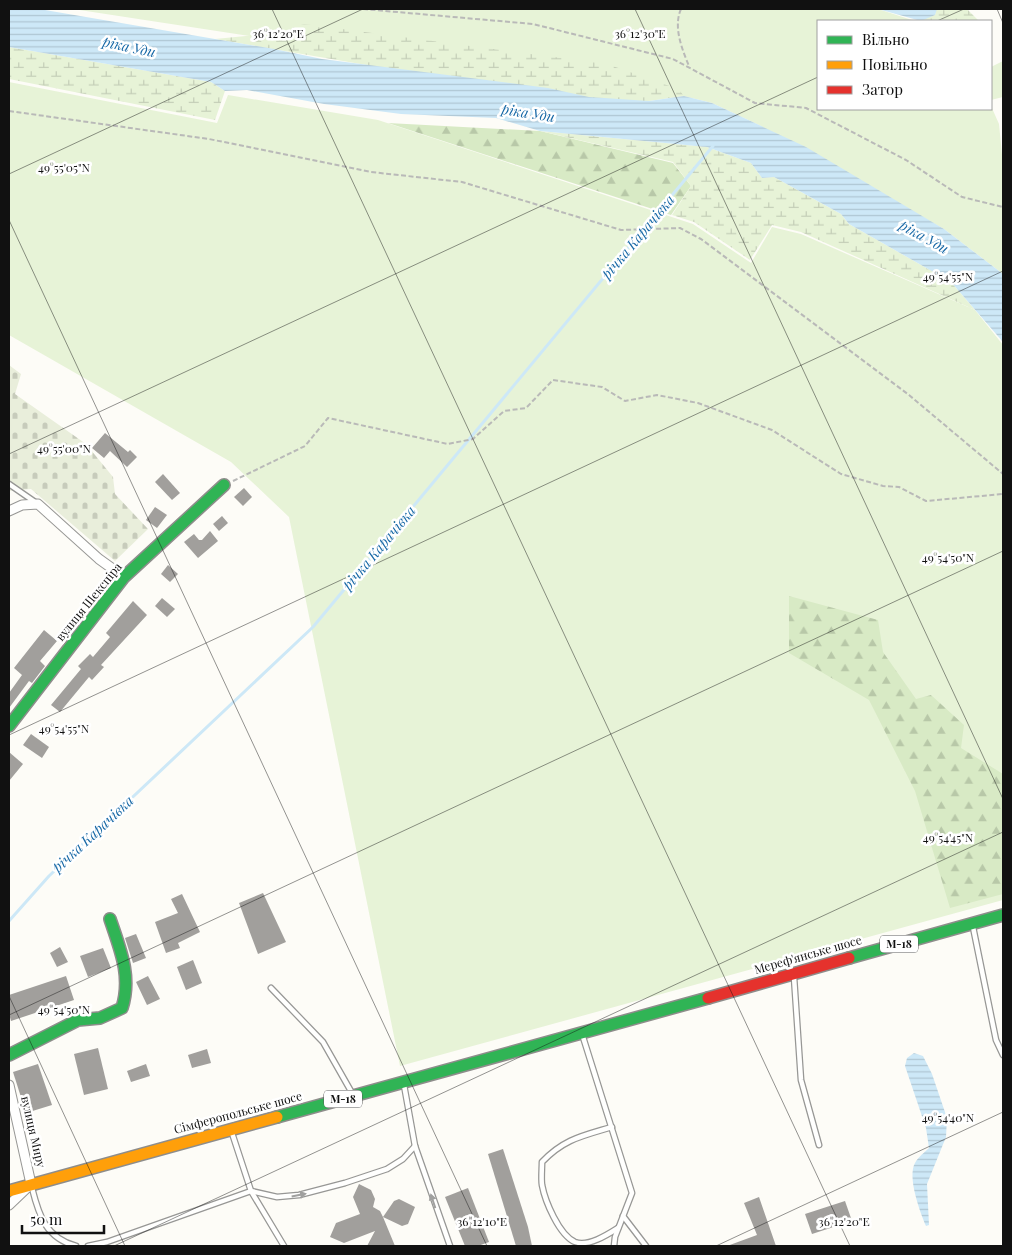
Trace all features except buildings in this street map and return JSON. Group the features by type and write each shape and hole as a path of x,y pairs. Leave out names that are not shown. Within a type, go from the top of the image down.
{"main road":[{"name":"вулиця Шекспіра","path":"9,726 124,577 224,485"},
{"name":"Мереф'янське шосе","path":"678,1007 1003,914"},
{"path":"9,1055 78,1020 100,1018 122,1008 128,996 128,974 110,919"},
{"name":"Сімферопольське шосе","path":"9,1191 678,1007"}],"street":[{"path":"9,511 22,505 38,504 99,559 124,577"},
{"name":"вулиця Миру","path":"9,1085 31,1184"},
{"path":"9,1205 31,1184"}],"lane":[{"path":"9,484 38,504"},
{"path":"972,923 996,1040 1003,1055"},
{"path":"794,974 801,1080 819,1145"},
{"path":"271,988 323,1042 354,1096"},
{"path":"582,1033 632,1193 614,1246"},
{"path":"403,1082 415,1146 450,1246"},
{"path":"612,1127 578,1137 556,1148 542,1162 542,1185 552,1213 566,1236 576,1242 589,1242 608,1235 619,1227"},
{"path":"231,1130 251,1191 284,1246"},
{"path":"88,1246 108,1242 251,1191 277,1197 299,1195 345,1183 386,1169 403,1159 415,1146"},
{"path":"31,1184 38,1210 50,1232 62,1242 76,1246"},
{"path":"623,1216 646,1246"}],"path":[{"path":"363,9 533,24 673,59 755,103 806,108 906,160 962,197 1003,207"},
{"path":"681,9 678,17 681,45 690,68"},
{"path":"9,111 209,139 372,172 462,182 536,202 621,230 680,228 708,245 909,395 1003,474"},
{"path":"224,485 305,446 328,418 448,444 473,439 504,411 526,408 553,380 602,387 624,401 657,394 698,403 772,430 841,474 883,486 899,487 926,501 1003,494"}],"green space":[{"path":"73,9 878,9 912,20 817,20 817,110 992,110 992,108 999,124 1003,165 1003,274 944,229 759,125 712,103 684,96 256,37"},
{"path":"936,9 967,9 978,20 918,20 935,15"},
{"path":"304,24 607,64 678,89 684,96 649,101 596,102 508,85 378,67 215,39 267,34"},
{"path":"9,47 211,82 225,91 215,120 9,79"},
{"path":"1003,61 1003,97 992,100 992,66"},
{"path":"9,82 217,123 228,95 378,120 693,224 751,263 772,227 801,234 975,310 1003,345 1003,900 400,1066 289,517 231,462 9,335"},
{"path":"388,123 540,131 673,163 691,186 671,215"},
{"path":"540,131 707,147 751,163 762,178 774,177 841,214 849,224 951,282 975,310 801,232 772,225 750,260 694,222 672,215 691,186 673,162"},
{"path":"9,365 21,374 15,394 86,444 113,477 115,494 148,529 115,561 31,489 9,491"},
{"path":"789,596 878,620 883,652 916,699 931,695 964,725 961,748 1003,774 1003,894 950,908 915,791 869,700 789,653"}],"water":[{"name":"ріка Уди","path":"9,9 39,9 322,59 548,88 589,97 649,101 684,96 712,103 806,147 944,229 1003,274 1003,342 951,282 849,224 841,214 774,177 762,178 751,163 707,147 540,131 496,118 401,114 324,104 247,90 225,91 211,82 9,47"},
{"path":"878,9 937,9 935,15 923,20"},
{"path":"914,1053 923,1056 932,1074 947,1118 946,1137 927,1184 929,1225 926,1226 915,1194 912,1177 915,1163 929,1148 926,1128 905,1066 907,1058"}],"waterway":[{"name":"річка Карачівка","path":"9,921 49,876 313,627 713,146"}],"traffic: fast":[{"path":"9,726 124,577 224,485"},
{"path":"849,958 1003,915"},
{"path":"9,1055 78,1020 100,1018 122,1008 126,985 124,963 110,919"},
{"path":"277,1117 708,998"}],"traffic: slow":[{"path":"9,1191 277,1117"}],"traffic: jam":[{"path":"708,998 849,958"}]}
